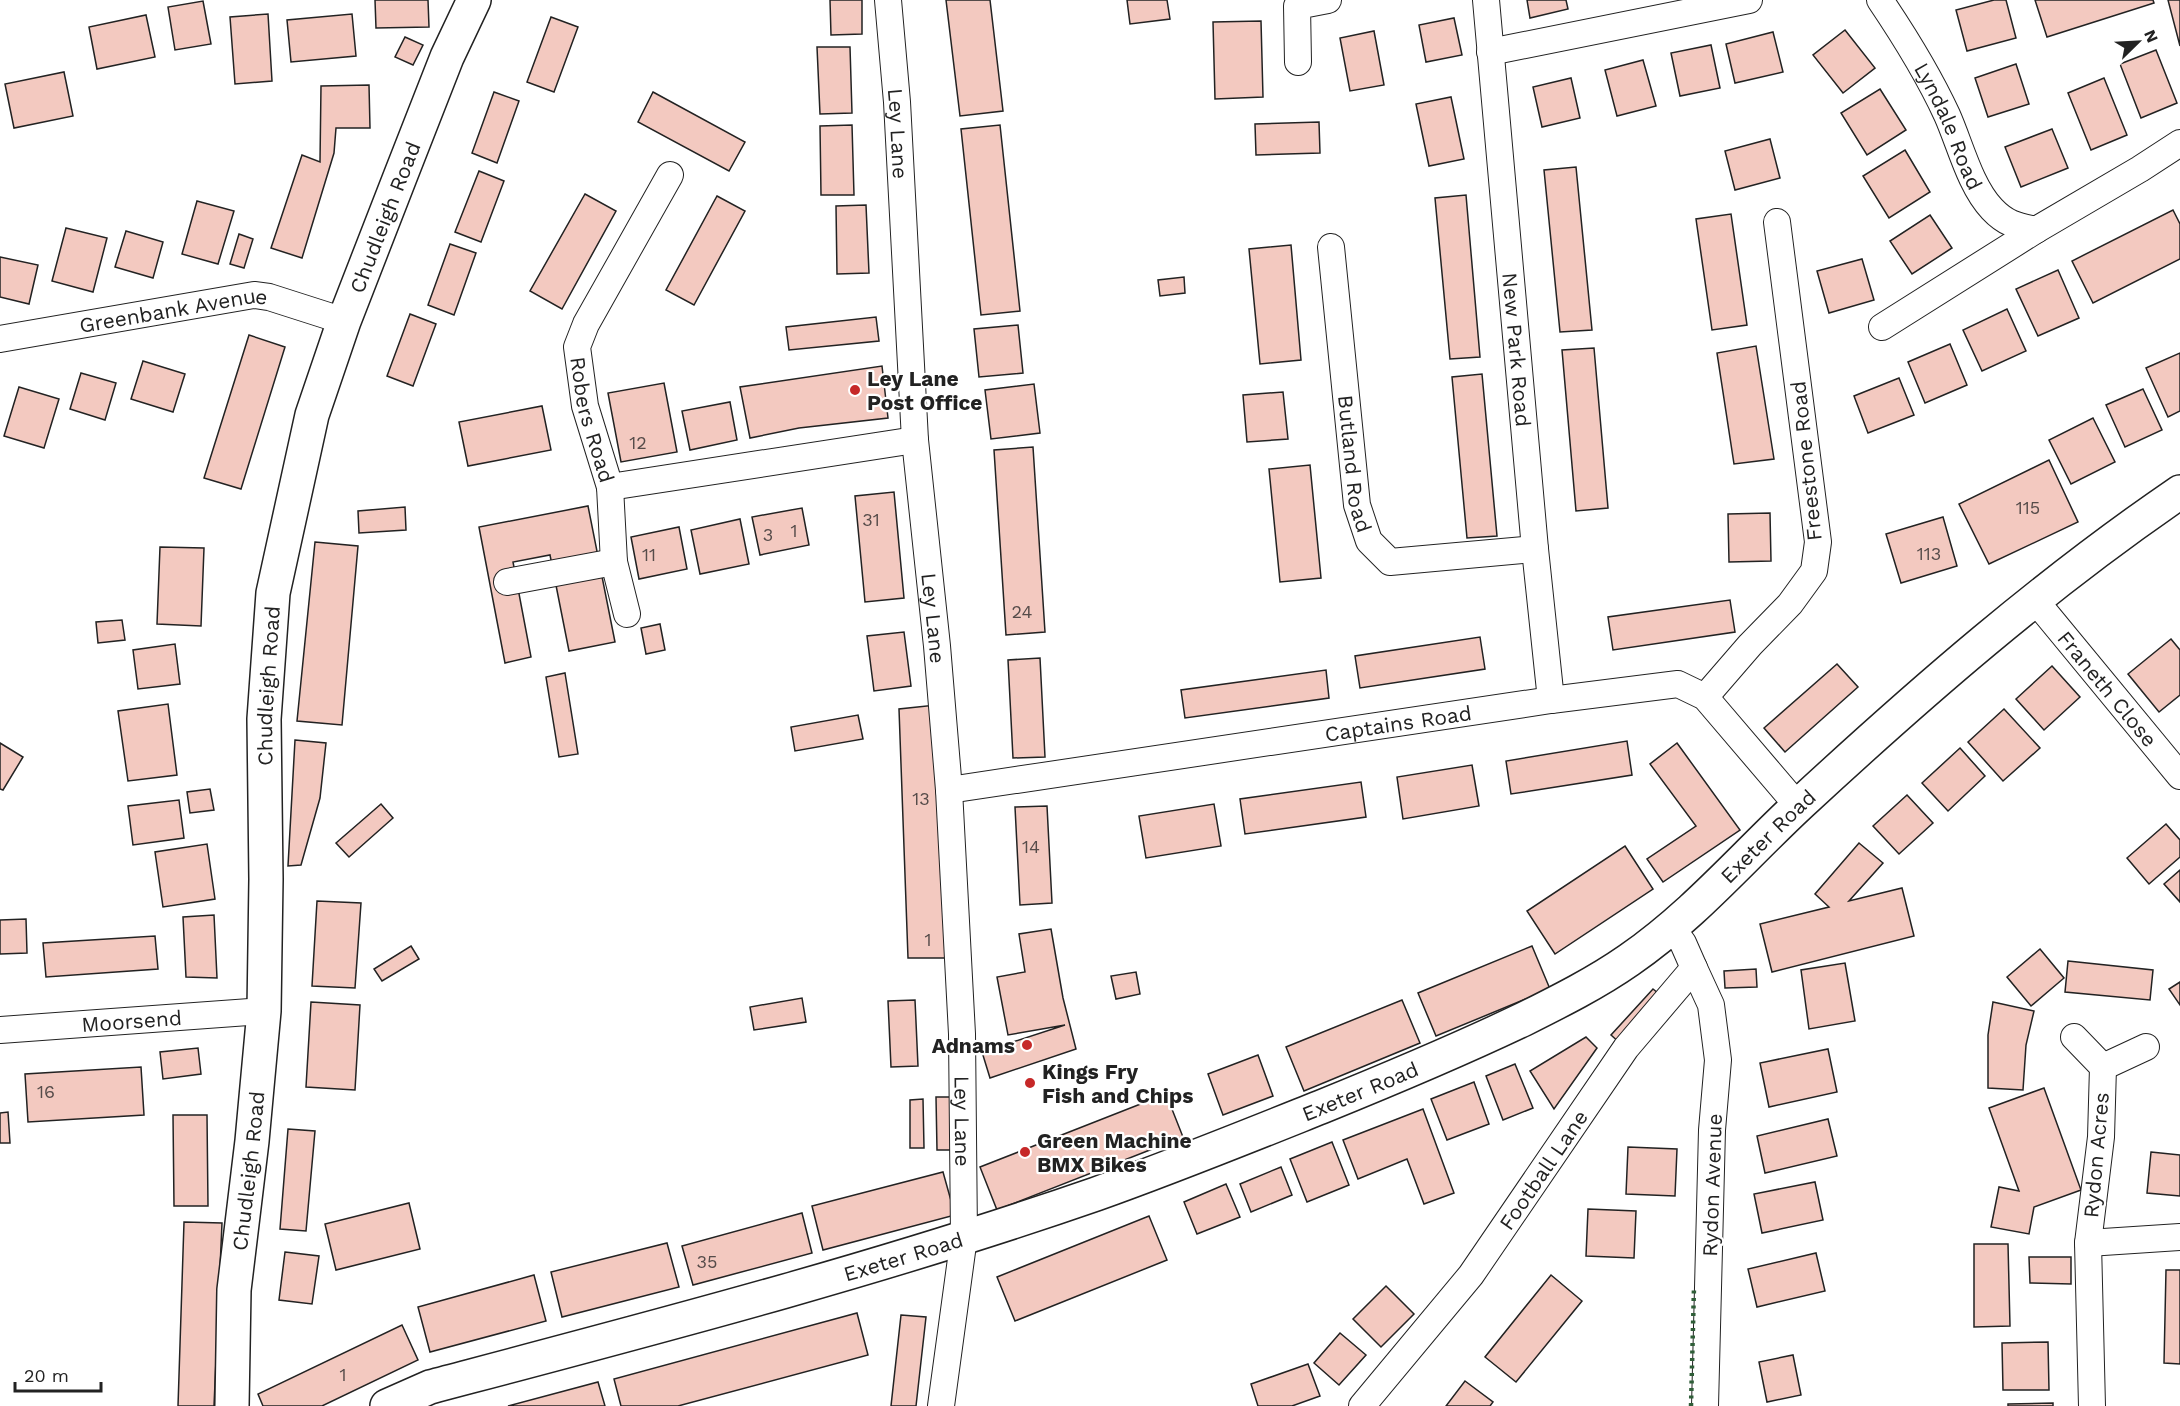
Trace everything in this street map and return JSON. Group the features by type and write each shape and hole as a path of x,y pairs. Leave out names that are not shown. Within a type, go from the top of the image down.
{"main road":[{"name":"Chudleigh Road","path":"232,1406 234,1290 252,1141 264,1011 266,879 264,719 273,593 312,415 344,321 447,57 474,0"},
{"name":"Exeter Road","path":"387,1406 429,1387 704,1315 964,1237 1099,1193 1450,1055 1566,998 1626,963 1672,928 1900,711 2034,599 2125,530 2180,492"}],"street":[{"name":"Ley Lane","path":"888,0 897,102 915,440 937,646 949,790 962,1034 964,1237 941,1406"},
{"path":"1298,62 1297,6 1328,0"},
{"name":"New Park Road","path":"1486,0 1535,549 1551,700"},
{"path":"1490,52 1749,0"},
{"name":"Lyndale Road","path":"1880,0 1912,46 1947,114 1971,175 1991,208 2010,225 2036,230"},
{"path":"1882,327 2180,143"},
{"name":"Robers Road","path":"670,175 586,324 577,347 585,406 610,487 915,440"},
{"name":"Freestone Road","path":"1705,697 1750,645 1790,604 1814,571 1818,542 1777,222"},
{"name":"Butland Road","path":"1331,247 1357,505 1369,541 1390,562 1535,549"},
{"name":"Greenbank Avenue","path":"0,339 254,295 269,297 344,321"},
{"path":"610,487 614,562 627,614"},
{"path":"507,582 614,562"},
{"name":"Franeth Close","path":"2034,599 2180,776"},
{"name":"Captains Road","path":"949,790 1551,700 1678,684 1705,697 1798,806"},
{"path":"1672,928 1683,943 1694,968"},
{"name":"Football Lane","path":"1362,1406 1471,1275 1626,1048 1694,968"},
{"name":"Rydon Avenue","path":"1694,968 1711,1005 1718,1060 1712,1130 1705,1406"},
{"name":"Moorsend","path":"0,1030 264,1011"},
{"name":"Rydon Acres","path":"2074,1037 2103,1067 2101,1137 2088,1243 2092,1406"},
{"name":"Rydon Acres","path":"2103,1067 2146,1047"},
{"name":"Rydon Acres","path":"2088,1243 2180,1237"}],"building":[{"path":"375,0 428,0 429,27 376,28"},
{"path":"830,0 862,0 862,34 831,35"},
{"path":"946,0 990,0 1003,111 960,116"},
{"path":"1127,0 1167,0 1170,19 1130,24"},
{"path":"1527,0 1566,0 1568,9 1530,18"},
{"path":"1994,0 2006,0 2016,38 1967,51 1956,10"},
{"path":"2035,0 2153,0 2154,3 2047,37"},
{"path":"2168,0 2180,0 2180,46"},
{"path":"203,1 211,44 175,50 168,7"},
{"path":"268,14 272,81 235,84 230,17"},
{"path":"352,14 356,56 291,62 287,20"},
{"path":"146,15 155,57 97,69 89,27"},
{"path":"551,17 578,27 554,92 527,82"},
{"path":"1454,18 1462,55 1426,62 1419,25"},
{"path":"1261,21 1263,97 1215,99 1213,22"},
{"path":"1845,30 1875,68 1843,93 1813,55"},
{"path":"1374,31 1384,85 1350,91 1340,38"},
{"path":"1773,32 1783,72 1735,83 1726,44"},
{"path":"405,37 423,45 413,65 395,57"},
{"path":"1711,45 1720,88 1680,96 1671,53"},
{"path":"817,47 850,47 852,113 820,114"},
{"path":"2156,50 2177,103 2141,118 2120,64"},
{"path":"1643,60 1656,106 1617,116 1605,70"},
{"path":"2016,64 2029,104 1988,117 1975,78"},
{"path":"64,72 73,116 14,128 5,84"},
{"path":"1571,78 1580,118 1542,127 1533,87"},
{"path":"2104,78 2127,135 2091,150 2068,93"},
{"path":"369,85 370,128 336,128 334,153 302,258 271,248 302,155 320,162 321,86"},
{"path":"1880,89 1906,130 1867,155 1841,113"},
{"path":"494,92 519,101 497,163 472,153"},
{"path":"653,92 745,142 729,171 638,122"},
{"path":"1451,97 1464,159 1429,166 1416,104"},
{"path":"1319,122 1320,153 1256,155 1255,124"},
{"path":"852,125 854,195 821,195 820,126"},
{"path":"1000,125 1020,311 981,315 961,129"},
{"path":"2052,129 2068,168 2021,187 2005,147"},
{"path":"1770,139 1780,178 1735,190 1725,151"},
{"path":"1905,150 1930,192 1889,218 1863,176"},
{"path":"1576,167 1592,330 1560,332 1544,170"},
{"path":"479,171 504,181 481,242 455,232"},
{"path":"585,194 616,211 562,309 530,291"},
{"path":"1466,195 1480,357 1450,359 1435,198"},
{"path":"717,196 745,211 694,305 666,290"},
{"path":"197,201 234,211 218,264 182,254"},
{"path":"866,205 869,273 837,274 836,206"},
{"path":"2173,210 2180,224 2180,259 2093,303 2072,261"},
{"path":"1731,214 1747,325 1712,330 1696,219"},
{"path":"1930,215 1952,248 1912,274 1890,241"},
{"path":"66,228 107,238 93,292 52,281"},
{"path":"126,231 163,242 153,278 115,267"},
{"path":"239,234 253,239 244,268 230,264"},
{"path":"450,244 476,253 454,315 428,305"},
{"path":"1291,245 1301,360 1260,364 1249,249"},
{"path":"0,257 38,265 29,304 0,297"},
{"path":"1862,259 1874,300 1829,313 1817,271"},
{"path":"2058,270 2079,318 2038,336 2016,289"},
{"path":"1184,277 1185,293 1160,296 1158,280"},
{"path":"2007,309 2026,351 1982,371 1963,330"},
{"path":"410,314 436,324 413,386 387,376"},
{"path":"876,317 879,341 789,350 786,327"},
{"path":"1018,325 1023,373 979,377 974,329"},
{"path":"249,335 285,347 241,489 204,478"},
{"path":"1950,344 1967,385 1925,403 1908,362"},
{"path":"1756,346 1774,459 1734,464 1717,353"},
{"path":"1594,348 1608,508 1576,511 1562,350"},
{"path":"2180,353 2180,411 2168,417 2146,368"},
{"path":"143,361 185,374 173,412 131,399"},
{"path":"882,366 888,418 799,428 750,438 740,387"},
{"path":"81,373 116,383 105,420 70,409"},
{"path":"1482,374 1497,536 1467,538 1452,377"},
{"path":"1899,378 1914,415 1868,433 1854,396"},
{"path":"664,383 677,452 621,462 608,393"},
{"path":"1034,384 1040,433 991,439 985,390"},
{"path":"19,387 59,399 44,448 4,436"},
{"path":"2143,389 2162,430 2125,447 2106,405"},
{"path":"1283,392 1288,439 1247,442 1243,395"},
{"path":"730,402 737,440 690,450 682,411"},
{"path":"542,406 551,450 468,466 459,422"},
{"path":"2093,418 2115,462 2071,484 2049,440"},
{"path":"1033,447 1045,632 1006,635 994,450"},
{"path":"2049,460 2078,522 1989,564 1959,504"},
{"path":"1310,465 1321,578 1280,582 1269,469"},
{"path":"894,492 904,598 865,602 855,496"},
{"path":"588,506 615,642 569,651 550,555 513,562 531,657 505,663 479,527"},
{"path":"405,507 406,530 359,533 358,511"},
{"path":"802,508 809,545 760,555 752,517"},
{"path":"1770,513 1771,561 1729,562 1728,514"},
{"path":"1943,517 1957,566 1901,583 1886,534"},
{"path":"740,519 749,564 700,574 691,530"},
{"path":"679,527 687,569 639,579 631,537"},
{"path":"315,542 358,546 342,725 297,721"},
{"path":"160,547 204,548 201,626 157,624"},
{"path":"1730,600 1735,632 1613,650 1608,617"},
{"path":"122,620 125,640 98,643 96,622"},
{"path":"660,624 665,650 646,654 641,628"},
{"path":"904,632 911,686 874,691 867,636"},
{"path":"1480,637 1485,669 1360,688 1355,656"},
{"path":"2171,639 2180,650 2180,695 2159,712 2128,674"},
{"path":"175,644 180,684 138,689 133,650"},
{"path":"1040,658 1045,757 1013,758 1008,660"},
{"path":"1837,664 1858,687 1785,752 1764,728"},
{"path":"2052,666 2080,697 2044,730 2016,699"},
{"path":"1326,670 1329,698 1185,718 1181,690"},
{"path":"565,673 578,754 559,757 546,677"},
{"path":"168,704 177,775 128,781 118,711"},
{"path":"936,705 946,958 908,958 899,709"},
{"path":"2004,709 2040,748 2003,781 1968,742"},
{"path":"858,715 863,739 795,751 791,727"},
{"path":"295,740 326,743 320,798 301,865 288,866"},
{"path":"1627,741 1632,775 1511,794 1506,761"},
{"path":"0,743 23,757 3,790 0,789"},
{"path":"1677,743 1740,830 1663,882 1647,859 1696,826 1650,764"},
{"path":"1960,748 1985,776 1948,811 1922,783"},
{"path":"1472,765 1479,806 1403,819 1397,777"},
{"path":"1361,782 1366,817 1245,834 1240,799"},
{"path":"210,789 214,810 190,813 187,792"},
{"path":"1907,795 1933,823 1899,854 1873,826"},
{"path":"179,800 184,838 133,845 128,806"},
{"path":"381,804 393,818 349,857 336,843"},
{"path":"1214,804 1221,846 1146,858 1139,816"},
{"path":"1047,806 1052,903 1020,905 1015,807"},
{"path":"2166,824 2180,840 2180,857 2149,884 2127,858"},
{"path":"1859,843 1883,863 1849,901 1902,888 1914,936 1772,972 1760,924 1829,907 1815,894"},
{"path":"207,844 215,899 163,907 155,852"},
{"path":"1625,846 1653,889 1555,954 1527,911"},
{"path":"2180,870 2180,902 2164,884"},
{"path":"317,901 361,903 355,988 312,986"},
{"path":"214,915 217,978 186,977 183,917"},
{"path":"26,919 27,953 0,954 0,920"},
{"path":"1051,929 1063,998 1076,1049 990,1078 982,1052 1065,1025 1008,1035 997,977 1025,972 1019,934"},
{"path":"155,936 158,969 46,977 43,943"},
{"path":"411,946 419,959 382,981 374,969"},
{"path":"1532,946 1550,989 1436,1036 1418,993"},
{"path":"2040,949 2064,978 2031,1006 2007,977"},
{"path":"2068,961 2153,970 2150,1000 2065,992"},
{"path":"1845,963 1855,1021 1809,1029 1801,970"},
{"path":"1756,969 1757,987 1725,988 1724,971"},
{"path":"1136,972 1140,994 1116,999 1111,976"},
{"path":"2180,982 2180,1005 2169,989"},
{"path":"1653,989 1663,997 1621,1044 1611,1035"},
{"path":"802,998 806,1022 754,1030 750,1007"},
{"path":"915,1000 918,1066 891,1067 888,1001"},
{"path":"1402,1000 1420,1043 1304,1091 1286,1047"},
{"path":"311,1002 360,1005 355,1090 306,1087"},
{"path":"1993,1002 2034,1011 2026,1045 2023,1090 1988,1088 1988,1035"},
{"path":"1586,1037 1597,1048 1554,1109 1530,1071"},
{"path":"198,1048 201,1074 163,1079 160,1052"},
{"path":"1828,1049 1837,1092 1769,1107 1760,1063"},
{"path":"1258,1055 1273,1096 1223,1115 1208,1074"},
{"path":"1515,1064 1533,1108 1503,1120 1486,1076"},
{"path":"141,1067 144,1115 28,1122 25,1074"},
{"path":"1474,1082 1489,1124 1447,1140 1431,1099"},
{"path":"2044,1088 2081,1190 2034,1207 2029,1234 1991,1227 1999,1187 2019,1191 1989,1108"},
{"path":"1166,1094 1183,1137 997,1210 980,1167"},
{"path":"936,1097 953,1097 954,1150 937,1150"},
{"path":"923,1099 924,1148 910,1148 910,1100"},
{"path":"1423,1109 1454,1193 1424,1204 1407,1159 1358,1179 1343,1140"},
{"path":"8,1112 10,1143 0,1143 0,1113"},
{"path":"173,1115 207,1115 208,1206 174,1206"},
{"path":"1828,1119 1837,1156 1765,1173 1757,1136"},
{"path":"288,1129 315,1131 306,1231 280,1229"},
{"path":"1332,1142 1349,1185 1307,1202 1290,1159"},
{"path":"1628,1147 1677,1149 1675,1196 1626,1194"},
{"path":"2151,1152 2180,1155 2180,1196 2147,1193"},
{"path":"1281,1167 1292,1195 1251,1212 1240,1184"},
{"path":"943,1172 955,1215 823,1250 812,1206"},
{"path":"1815,1182 1823,1220 1762,1233 1754,1194"},
{"path":"1226,1184 1240,1217 1197,1234 1184,1202"},
{"path":"409,1203 420,1249 336,1270 325,1224"},
{"path":"1588,1209 1636,1211 1634,1258 1586,1256"},
{"path":"802,1213 812,1253 693,1285 682,1246"},
{"path":"1149,1216 1167,1260 1015,1321 997,1277"},
{"path":"184,1222 222,1223 214,1406 178,1406"},
{"path":"667,1243 679,1287 562,1317 551,1272"},
{"path":"1974,1244 2008,1244 2010,1326 1974,1327"},
{"path":"285,1252 319,1256 312,1304 279,1300"},
{"path":"1816,1253 1825,1291 1757,1307 1748,1269"},
{"path":"2029,1257 2071,1257 2071,1284 2030,1283"},
{"path":"2166,1270 2180,1270 2180,1364 2164,1363"},
{"path":"534,1275 546,1321 430,1352 418,1307"},
{"path":"1551,1275 1582,1301 1516,1382 1485,1357"},
{"path":"1386,1286 1414,1314 1381,1347 1353,1319"},
{"path":"857,1313 868,1355 678,1406 621,1406 614,1379"},
{"path":"901,1315 926,1317 916,1406 891,1406"},
{"path":"402,1325 418,1360 322,1406 263,1406 258,1394"},
{"path":"1340,1333 1366,1355 1339,1385 1314,1363"},
{"path":"2048,1342 2049,1390 2003,1390 2002,1343"},
{"path":"1793,1355 1801,1395 1767,1402 1759,1362"},
{"path":"1308,1364 1320,1396 1292,1406 1258,1406 1251,1384"},
{"path":"1465,1381 1493,1402 1490,1406 1446,1406"},
{"path":"598,1382 605,1406 508,1406"},
{"path":"2053,1403 2053,1406 2008,1406 2008,1404"}],"hedge":[{"path":"1691,1406 1694,1287"}],"place":[{"name":"Ley Lane Post Office","path":"855,390"},
{"name":"Adnams","path":"1027,1045"},
{"name":"Kings Fry Fish and Chips","path":"1030,1083"},
{"name":"Green Machine BMX Bikes","path":"1025,1152"}]}
